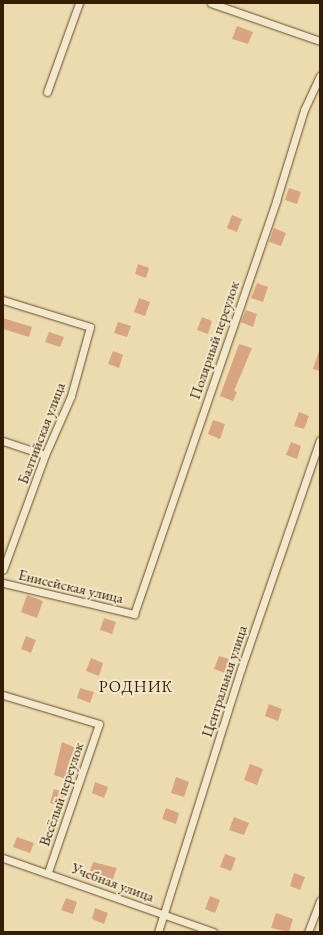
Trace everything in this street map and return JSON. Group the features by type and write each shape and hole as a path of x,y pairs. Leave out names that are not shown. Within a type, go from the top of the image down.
{"street":[{"path":"47,92 79,3"},
{"path":"212,3 320,41"},
{"name":"Полярный переулок","path":"134,614 276,201 304,110 320,75"},
{"name":"Балтийская улица","path":"3,300 90,327 71,396 45,455 3,570"},
{"name":"Центральная улица","path":"158,932 162,914 241,669 320,440"},
{"path":"3,441 45,455"},
{"name":"Енисейская улица","path":"3,583 134,614"},
{"name":"Весёлый переулок","path":"3,695 99,724 48,872"},
{"name":"Учебная улица","path":"3,858 48,872 213,932"},
{"path":"308,932 320,900"}],"building":[{"path":"237,26 253,32 248,44 232,39"},
{"path":"289,188 301,192 297,204 285,200"},
{"path":"232,215 242,219 237,232 227,228"},
{"path":"274,228 286,233 281,246 269,242"},
{"path":"138,264 149,268 146,278 135,274"},
{"path":"257,283 268,287 263,302 251,298"},
{"path":"139,298 150,302 145,316 134,312"},
{"path":"246,310 257,314 253,327 241,322"},
{"path":"202,317 212,321 208,334 197,330"},
{"path":"3,318 32,327 29,337 3,329"},
{"path":"118,322 131,326 127,337 114,333"},
{"path":"49,332 64,337 60,347 45,342"},
{"path":"239,344 252,348 234,391 237,392 233,401 220,396"},
{"path":"113,351 123,355 119,368 108,364"},
{"path":"320,351 320,371 313,369"},
{"path":"299,412 309,416 304,429 294,426"},
{"path":"213,420 225,424 220,439 208,434"},
{"path":"291,442 301,446 297,459 286,455"},
{"path":"27,595 43,601 37,618 21,612"},
{"path":"104,618 116,622 112,634 100,630"},
{"path":"26,636 36,640 31,653 21,649"},
{"path":"219,656 229,659 225,673 214,669"},
{"path":"91,658 103,663 99,676 86,671"},
{"path":"80,688 94,692 90,703 77,698"},
{"path":"269,704 282,709 278,721 265,716"},
{"path":"62,742 76,748 66,779 54,775"},
{"path":"250,764 263,769 257,785 244,780"},
{"path":"176,777 189,782 184,797 171,793"},
{"path":"95,782 108,787 104,798 92,793"},
{"path":"54,789 65,793 60,806 50,803"},
{"path":"166,808 179,813 176,824 162,819"},
{"path":"234,817 249,823 244,835 229,830"},
{"path":"17,837 34,843 30,853 13,847"},
{"path":"225,854 236,858 231,871 220,867"},
{"path":"93,862 117,868 112,881 89,874"},
{"path":"294,873 305,877 300,890 290,886"},
{"path":"210,896 220,900 215,913 205,909"},
{"path":"66,898 77,902 73,914 61,910"},
{"path":"95,908 108,913 104,924 92,919"},
{"path":"276,913 293,919 289,932 271,928"}],"district":[{"name":"РОДНИК","path":"136,687"}]}
